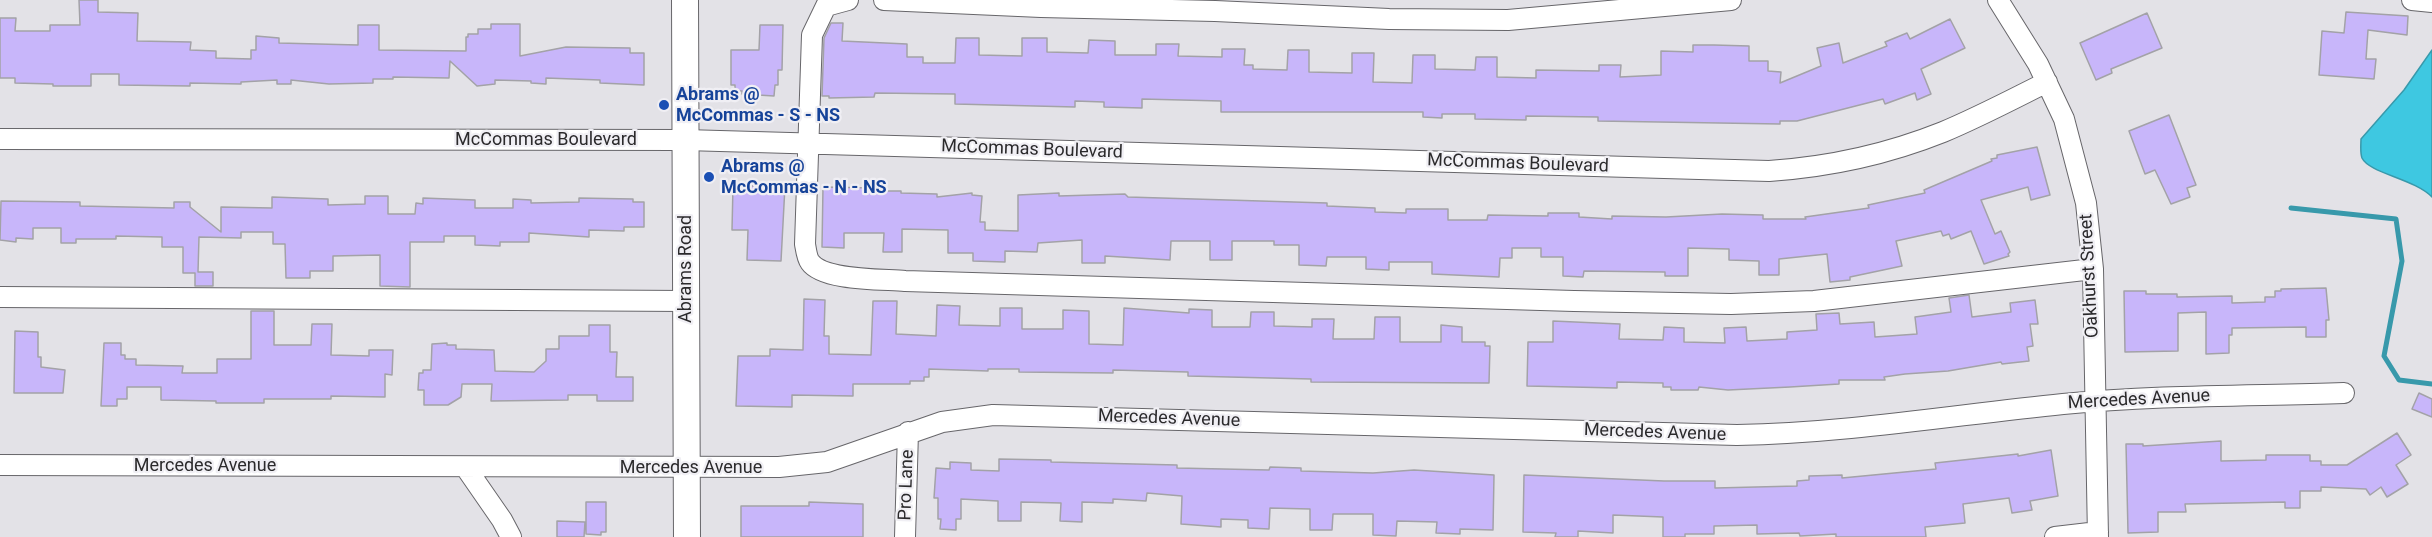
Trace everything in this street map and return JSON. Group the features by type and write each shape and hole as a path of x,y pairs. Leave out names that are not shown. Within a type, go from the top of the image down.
{"main road":[{"name":"Abrams Road","path":"685,0 687,537"}],"street":[{"path":"848,0 826,6 812,35 805,244 810,262 820,272 905,281 1574,302 1731,304 1814,301 2093,269"},
{"path":"884,0 1215,11 1389,20 1508,20 1731,0"},
{"name":"Oakhurst Street","path":"1998,0 2047,82 2064,119 2086,203 2093,269 2098,534"},
{"path":"2412,0 2432,2"},
{"name":"McCommas Boulevard","path":"0,139 685,140 1769,171 1838,163 1908,145 1944,131 2047,82"},
{"path":"0,297 686,301"},
{"name":"Mercedes Avenue","path":"0,465 466,468 779,467 828,462 908,432 942,422 993,415 1737,435 1830,431 2094,402 2344,393"},
{"name":"Pro Lane","path":"905,537 908,432"},
{"path":"466,468 511,537"},
{"path":"2055,537 2098,534"}],"water":[{"path":"2432,50 2432,197 2415,185 2366,163 2362,158 2361,139 2404,90"}],"building":[{"path":"79,0 98,0 98,12 138,13 137,41 191,42 190,50 216,51 216,58 251,59 251,50 256,50 256,36 279,38 279,43 358,45 358,25 379,25 379,50 466,51 466,37 468,34 478,34 478,29 491,29 491,24 520,24 520,56 566,47 630,48 630,53 644,53 644,85 600,83 600,80 546,78 546,84 531,83 531,81 495,80 495,84 477,86 450,61 449,78 393,77 393,79 373,79 373,83 329,84 291,80 291,84 277,84 277,80 241,82 241,84 190,83 190,86 119,85 119,74 91,74 91,86 53,86 53,84 15,83 15,78 0,78 0,18 16,18 15,31 50,31 50,25 80,25"},
{"path":"2346,12 2408,16 2407,35 2368,30 2366,59 2376,59 2374,79 2319,75 2322,31 2344,33"},
{"path":"2147,13 2162,48 2111,69 2112,73 2096,80 2080,43"},
{"path":"1950,19 1965,48 1921,69 1931,94 1917,100 1915,93 1885,104 1883,99 1797,121 1780,121 1780,124 1598,121 1598,117 1526,116 1526,120 1475,119 1475,114 1442,114 1442,118 1423,117 1423,112 1221,112 1221,101 1142,99 1142,108 1104,107 1104,102 1075,101 1075,107 955,104 955,94 875,93 874,97 829,98 829,96 822,96 824,38 831,23 843,23 842,41 907,44 907,57 923,57 923,63 955,63 956,38 979,38 979,55 1022,56 1022,38 1047,38 1047,52 1088,53 1089,40 1115,41 1115,55 1156,55 1156,44 1179,44 1178,56 1222,57 1222,49 1245,49 1244,65 1253,65 1253,69 1287,70 1288,50 1309,50 1309,72 1352,73 1352,53 1374,53 1373,82 1412,83 1413,55 1435,55 1435,69 1475,70 1476,57 1497,57 1497,77 1536,78 1536,70 1599,71 1599,65 1621,65 1620,77 1661,75 1661,51 1693,52 1693,45 1749,46 1749,61 1768,61 1768,71 1781,72 1780,83 1821,66 1817,48 1839,43 1843,63 1887,46 1885,42 1907,33 1910,39"},
{"path":"760,25 783,25 782,70 778,70 778,85 775,85 774,96 742,94 742,91 735,91 735,85 731,85 731,50 759,50"},
{"path":"2169,115 2196,185 2187,188 2190,197 2171,204 2155,170 2145,174 2129,131"},
{"path":"2037,147 2050,195 2031,200 2028,187 1981,200 1995,234 2001,231 2010,252 2009,256 1984,264 1971,231 1951,239 1949,234 1943,236 1941,231 1896,241 1902,266 1850,277 1850,280 1830,282 1827,254 1779,259 1779,275 1759,275 1759,261 1729,260 1729,249 1688,248 1688,276 1665,276 1665,272 1584,271 1583,277 1563,276 1563,257 1541,257 1541,248 1512,248 1512,258 1500,258 1499,277 1432,274 1432,262 1389,262 1389,270 1366,269 1366,257 1327,257 1326,266 1299,265 1299,245 1274,245 1274,241 1232,241 1232,260 1210,260 1210,241 1171,241 1170,260 1105,256 1105,263 1082,263 1082,240 1038,243 1037,252 1005,251 1005,262 973,261 973,253 948,253 948,230 902,229 902,252 883,252 884,233 844,233 844,248 822,247 823,187 874,188 874,191 937,194 937,197 972,193 972,195 982,196 980,222 985,222 985,230 1018,231 1018,195 1059,193 1059,196 1125,194 1128,197 1327,203 1327,206 1375,208 1375,212 1406,213 1406,209 1448,209 1448,220 1487,220 1488,215 1548,216 1548,213 1579,213 1579,217 1612,219 1612,216 1666,217 1722,214 1763,215 1763,219 1806,219 1805,217 1869,208 1868,205 1925,193 1924,190 1992,161 1991,159 1997,158 1997,155"},
{"path":"733,186 785,186 781,261 747,260 748,230 732,230"},
{"path":"365,196 388,196 388,214 415,214 416,203 423,204 423,198 475,200 475,208 513,208 513,199 531,200 531,203 579,202 579,198 633,199 633,202 644,202 644,227 624,227 624,231 589,230 589,237 529,233 529,242 500,242 500,246 475,245 475,236 444,236 444,242 410,242 410,287 380,286 380,255 333,256 333,271 310,271 310,278 286,278 285,244 273,244 273,232 241,232 241,238 199,237 198,272 213,272 213,286 195,286 195,273 183,273 183,247 162,247 162,237 116,236 116,239 76,239 76,243 61,243 61,228 33,228 33,239 16,238 16,242 0,240 1,201 80,202 80,206 174,208 174,202 190,202 190,207 221,232 221,207 272,208 272,197 328,199 328,205 365,204"},
{"path":"2326,288 2329,320 2326,320 2326,337 2306,337 2306,327 2232,328 2232,335 2229,335 2229,353 2206,354 2206,312 2178,313 2178,351 2125,352 2124,291 2177,294 2177,297 2232,296 2232,303 2265,302 2265,297 2275,297 2275,291 2281,291 2281,289"},
{"path":"1969,295 1972,317 2011,312 2010,303 2035,300 2038,324 2030,324 2033,346 2027,347 2029,361 2002,364 2001,362 1948,371 1905,374 1884,377 1885,380 1839,380 1839,384 1790,387 1728,390 1699,387 1698,390 1671,390 1671,387 1663,387 1663,383 1617,382 1617,388 1527,386 1528,342 1553,342 1553,321 1620,324 1619,339 1663,340 1664,327 1684,328 1684,342 1725,343 1724,328 1746,327 1747,341 1787,339 1787,332 1817,330 1816,314 1839,313 1840,324 1874,322 1875,337 1917,334 1915,317 1951,312 1949,298"},
{"path":"804,299 825,300 824,336 829,336 829,354 871,355 873,301 897,301 896,334 936,336 937,305 960,306 959,325 1000,326 1000,308 1022,308 1022,329 1063,329 1063,310 1089,311 1089,344 1123,345 1124,308 1189,313 1189,309 1212,310 1212,327 1250,327 1251,312 1274,312 1274,326 1312,327 1312,319 1334,319 1333,339 1374,339 1375,317 1400,317 1400,342 1441,342 1441,325 1462,327 1462,342 1485,342 1485,346 1490,346 1489,383 1311,382 1311,379 1188,376 1188,372 1113,370 1113,373 1019,372 1019,369 988,369 988,371 929,369 929,377 924,377 924,381 910,381 910,384 853,384 853,396 792,395 792,407 736,406 738,356 770,356 770,349 803,350"},
{"path":"251,311 274,311 274,345 311,345 312,324 332,324 331,355 369,356 369,350 393,350 392,375 385,374 385,397 331,396 331,399 264,399 264,403 216,403 216,401 161,400 161,387 127,387 127,399 117,399 117,406 101,406 104,343 121,343 121,355 125,355 125,359 136,359 136,365 183,366 182,373 217,373 217,359 251,359"},
{"path":"589,325 610,325 610,352 617,352 616,377 633,377 633,401 597,401 597,395 568,395 568,400 491,401 492,384 462,384 461,397 448,405 424,405 424,390 418,390 419,373 423,373 423,370 431,370 432,344 447,343 447,345 456,345 456,349 494,350 495,371 534,372 546,361 546,349 559,349 559,336 589,336"},
{"path":"15,331 38,332 38,357 41,357 41,367 65,370 63,393 14,393"},
{"path":"2419,393 2432,399 2432,417 2412,409"},
{"path":"2397,433 2411,455 2396,465 2408,484 2387,497 2381,487 2370,495 2366,489 2321,487 2321,491 2300,491 2300,508 2285,508 2285,502 2185,504 2186,512 2158,512 2158,532 2128,533 2126,444 2143,444 2143,446 2221,441 2221,461 2266,460 2266,455 2310,455 2310,461 2321,461 2321,465 2347,465"},
{"path":"2051,450 2058,496 2030,501 2032,510 2012,513 2009,498 1963,504 1965,523 1925,527 1926,537 1757,534 1757,525 1714,526 1714,534 1663,537 1663,517 1613,515 1613,533 1578,531 1578,537 1555,537 1556,533 1523,532 1524,475 1715,481 1715,488 1797,486 1797,481 1809,480 1809,476 1842,475 1842,478 1936,469 1935,463 2018,454 2018,456"},
{"path":"999,459 1177,465 1177,468 1269,470 1270,467 1301,468 1301,471 1373,473 1414,470 1494,475 1493,530 1460,529 1460,534 1436,533 1437,522 1397,521 1396,536 1373,535 1373,514 1333,514 1332,530 1310,530 1310,509 1270,508 1269,529 1248,528 1248,520 1221,519 1221,527 1181,524 1182,496 1147,493 1146,501 1113,499 1113,503 1082,502 1082,522 1060,521 1061,503 1021,502 1021,521 998,521 998,501 961,499 961,519 956,519 956,530 940,529 938,498 934,498 936,468 950,469 950,462 971,463 971,470 999,471"},
{"path":"586,502 606,502 606,532 601,532 601,535 586,534"},
{"path":"809,502 863,504 863,537 741,537 741,506 809,506"},
{"path":"557,521 585,522 584,537 557,537"}],"waterway":[{"path":"2291,208 2396,219 2402,261 2384,356 2399,380 2432,384"}],"place":[{"name":"Abrams @ McCommas - S - NS","path":"664,105"},
{"name":"Abrams @ McCommas - N - NS","path":"709,177"}]}
